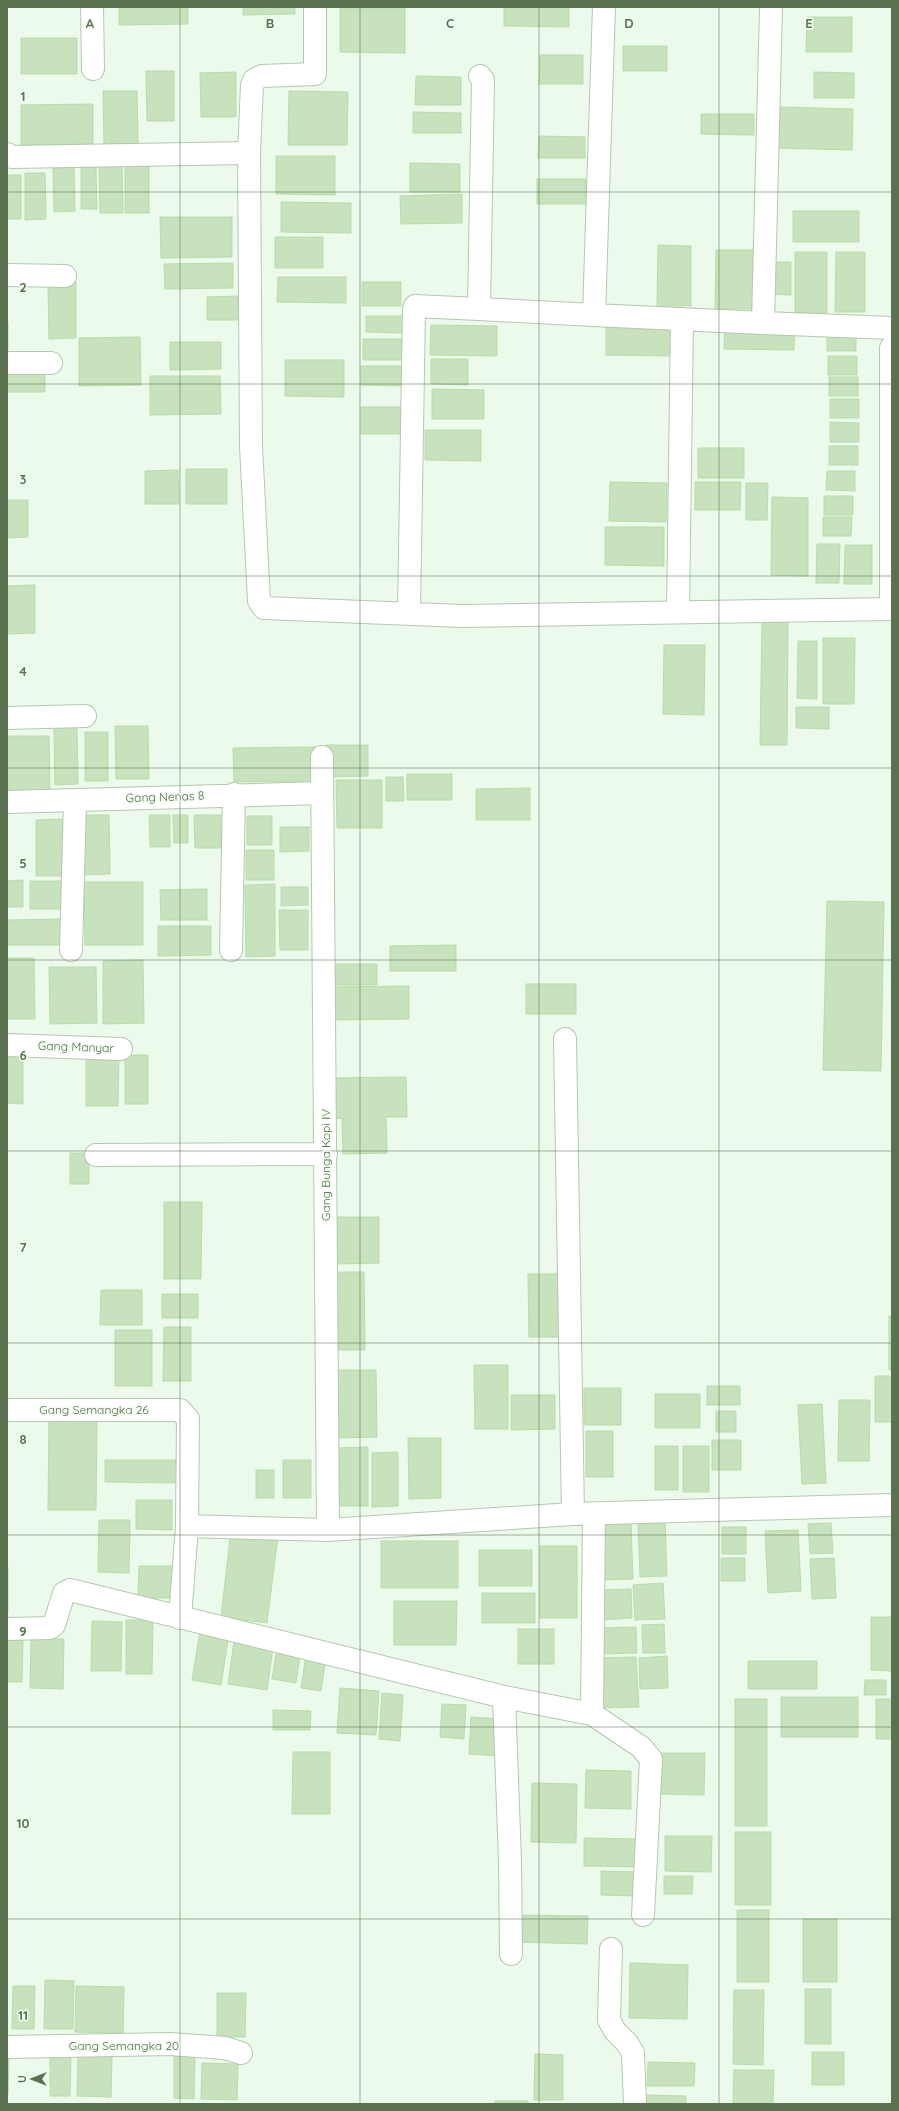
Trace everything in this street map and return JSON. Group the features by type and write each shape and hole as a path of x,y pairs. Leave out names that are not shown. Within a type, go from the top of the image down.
{"street":[{"path":"92,7 92,69"},
{"path":"315,7 315,74 262,76 254,80 252,85 249,153 251,446 259,600 261,605 267,609 409,612 462,616 892,609 892,338 763,323 415,306 409,612"},
{"path":"594,315 604,7"},
{"path":"763,323 771,7"},
{"path":"479,309 483,80 480,76"},
{"path":"7,154 12,157 249,153"},
{"path":"7,275 65,276"},
{"path":"678,612 682,320"},
{"path":"7,363 51,363"},
{"path":"7,718 85,716"},
{"name":"Gang Bunga Kopi IV","path":"322,757 328,1530"},
{"path":"231,950 234,794"},
{"name":"Gang Nenas 8","path":"7,802 234,794 322,797"},
{"path":"71,950 75,800"},
{"path":"565,1039 592,1714"},
{"name":"Gang Manyar","path":"7,1045 121,1049"},
{"path":"96,1155 326,1154"},
{"name":"Gang Semangka 26","path":"7,1410 180,1410 188,1419 186,1526"},
{"path":"180,1618 186,1526 328,1530 584,1514 892,1505"},
{"path":"7,1628 52,1627 64,1593 68,1590 504,1697 592,1714 640,1747 651,1759 642,1914"},
{"path":"504,1697 510,1861 511,1954"},
{"path":"611,1950 609,2020 615,2031 628,2043 633,2053 635,2104"},
{"name":"Gang Semangka 20","path":"7,2047 170,2044 225,2048 241,2054"}],"building":[{"path":"119,7 188,7 188,24 119,25"},
{"path":"243,7 295,7 295,14 243,15"},
{"path":"504,7 569,7 569,27 504,26"},
{"path":"340,8 405,8 405,53 340,52"},
{"path":"807,17 852,17 852,52 806,52"},
{"path":"21,38 77,38 77,74 21,74"},
{"path":"623,46 667,46 667,71 623,71"},
{"path":"540,55 583,55 583,84 539,84"},
{"path":"146,71 174,71 174,121 147,121"},
{"path":"236,72 236,117 201,117 200,73"},
{"path":"814,72 854,73 854,98 814,98"},
{"path":"416,76 461,77 461,105 415,105"},
{"path":"103,91 137,91 138,145 104,145"},
{"path":"289,91 348,92 347,145 288,145"},
{"path":"93,104 93,144 21,145 21,105"},
{"path":"780,107 853,109 852,150 778,148"},
{"path":"413,112 461,113 461,133 413,133"},
{"path":"701,114 754,114 754,135 701,134"},
{"path":"539,136 585,137 585,158 538,158"},
{"path":"276,156 335,156 335,195 276,194"},
{"path":"410,163 460,164 460,192 410,192"},
{"path":"122,165 123,213 100,213 99,166"},
{"path":"125,166 149,166 149,213 125,213"},
{"path":"74,167 75,211 54,212 53,168"},
{"path":"81,167 96,167 97,209 81,209"},
{"path":"25,173 45,173 46,219 25,220"},
{"path":"7,175 21,175 21,219 7,219"},
{"path":"537,179 586,179 586,204 537,204"},
{"path":"462,194 462,223 401,224 400,196"},
{"path":"281,202 351,203 351,233 281,232"},
{"path":"793,211 859,211 859,242 793,242"},
{"path":"160,217 232,217 232,257 161,258"},
{"path":"275,237 323,237 323,268 275,268"},
{"path":"658,245 691,246 691,306 657,306"},
{"path":"716,250 763,250 762,309 715,309"},
{"path":"795,252 827,252 827,313 795,313"},
{"path":"836,252 865,252 865,312 835,312"},
{"path":"772,262 791,262 791,295 772,294"},
{"path":"233,263 233,288 165,289 164,264"},
{"path":"278,277 346,277 346,303 277,302"},
{"path":"48,282 76,282 76,338 49,339"},
{"path":"362,282 401,282 401,306 362,306"},
{"path":"238,296 239,320 207,320 207,297"},
{"path":"366,316 403,316 403,333 366,332"},
{"path":"606,321 673,321 672,356 606,355"},
{"path":"8,322 8,350 7,350"},
{"path":"725,323 795,324 794,350 724,349"},
{"path":"431,325 497,326 497,356 430,355"},
{"path":"827,332 856,332 856,351 827,351"},
{"path":"140,337 141,385 79,386 79,338"},
{"path":"363,339 405,339 405,360 363,360"},
{"path":"170,342 221,342 221,369 170,370"},
{"path":"828,356 857,356 857,375 828,375"},
{"path":"431,359 468,359 468,385 431,384"},
{"path":"285,360 344,360 344,397 285,396"},
{"path":"361,366 402,366 402,386 361,385"},
{"path":"7,368 45,368 45,392 7,392"},
{"path":"150,376 220,376 221,414 150,415"},
{"path":"829,377 858,377 858,396 829,396"},
{"path":"432,389 484,390 484,419 432,419"},
{"path":"830,399 859,399 859,418 830,418"},
{"path":"361,407 402,407 402,434 361,434"},
{"path":"830,422 859,423 859,442 830,442"},
{"path":"425,430 481,430 481,461 425,460"},
{"path":"829,446 858,446 858,465 829,465"},
{"path":"698,448 744,448 744,478 698,478"},
{"path":"186,469 227,469 227,504 186,504"},
{"path":"178,470 179,504 145,504 145,471"},
{"path":"827,471 855,471 855,491 826,490"},
{"path":"610,482 667,483 666,522 609,521"},
{"path":"695,482 741,482 740,510 695,510"},
{"path":"746,483 768,483 767,520 746,520"},
{"path":"824,496 853,496 853,515 824,515"},
{"path":"772,497 808,498 808,576 771,575"},
{"path":"7,500 28,500 28,537 7,538"},
{"path":"823,517 852,517 851,536 823,536"},
{"path":"605,527 664,527 664,566 605,565"},
{"path":"817,544 840,544 839,583 816,583"},
{"path":"845,545 872,545 872,584 844,584"},
{"path":"35,585 35,633 7,634 7,586"},
{"path":"762,622 788,622 787,745 760,745"},
{"path":"823,638 855,638 854,704 823,704"},
{"path":"798,641 817,641 817,699 797,698"},
{"path":"664,645 705,645 704,715 663,714"},
{"path":"796,707 829,707 829,729 796,728"},
{"path":"115,726 148,726 149,779 116,779"},
{"path":"54,728 77,728 78,784 55,785"},
{"path":"85,732 108,732 108,781 85,781"},
{"path":"7,736 49,736 50,792 8,792"},
{"path":"326,745 368,745 368,776 326,777"},
{"path":"316,747 316,781 234,782 233,748"},
{"path":"407,774 452,774 452,800 407,800"},
{"path":"386,777 403,777 404,801 386,801"},
{"path":"336,780 382,780 382,828 337,828"},
{"path":"530,788 530,820 476,820 476,789"},
{"path":"79,815 109,815 110,874 80,875"},
{"path":"149,815 170,815 170,847 150,847"},
{"path":"173,815 188,815 188,843 174,843"},
{"path":"194,815 221,815 221,848 195,848"},
{"path":"247,816 272,816 272,845 247,845"},
{"path":"66,819 67,876 36,876 36,820"},
{"path":"280,827 309,827 309,851 280,852"},
{"path":"246,850 274,850 274,880 246,880"},
{"path":"23,880 23,907 7,907 7,881"},
{"path":"30,881 66,881 66,909 30,909"},
{"path":"84,882 143,882 143,945 85,945"},
{"path":"275,884 275,956 246,957 245,885"},
{"path":"281,887 308,887 308,905 281,906"},
{"path":"207,889 207,920 161,920 160,890"},
{"path":"827,901 884,902 881,1071 823,1070"},
{"path":"279,910 308,910 308,950 280,950"},
{"path":"61,919 61,945 7,945 7,920"},
{"path":"158,926 211,926 211,955 158,956"},
{"path":"456,945 456,971 390,971 390,946"},
{"path":"7,958 34,958 35,1019 7,1019"},
{"path":"143,960 144,1023 103,1024 103,961"},
{"path":"328,964 377,964 377,985 328,985"},
{"path":"49,967 96,967 97,1023 50,1024"},
{"path":"526,984 576,984 576,1014 526,1014"},
{"path":"409,986 409,1019 327,1020 326,987"},
{"path":"7,1050 23,1050 23,1104 7,1103"},
{"path":"86,1055 119,1055 118,1106 86,1106"},
{"path":"125,1055 148,1055 148,1104 125,1104"},
{"path":"406,1077 407,1117 386,1117 387,1153 343,1154 342,1118 328,1119 327,1078"},
{"path":"70,1153 89,1153 89,1184 70,1184"},
{"path":"164,1202 202,1202 201,1279 164,1279"},
{"path":"334,1217 379,1217 379,1263 334,1264"},
{"path":"334,1272 364,1272 365,1350 334,1350"},
{"path":"528,1274 562,1274 562,1337 529,1337"},
{"path":"101,1290 142,1290 142,1325 100,1325"},
{"path":"162,1294 198,1294 198,1318 162,1318"},
{"path":"889,1316 892,1316 892,1370 889,1370"},
{"path":"164,1327 191,1327 191,1381 163,1381"},
{"path":"115,1330 152,1330 152,1386 115,1386"},
{"path":"474,1365 508,1365 508,1429 475,1429"},
{"path":"336,1370 376,1370 377,1437 336,1438"},
{"path":"875,1376 892,1376 892,1422 875,1422"},
{"path":"707,1386 740,1386 740,1405 707,1405"},
{"path":"584,1388 621,1388 621,1425 584,1425"},
{"path":"655,1394 700,1394 700,1428 655,1428"},
{"path":"511,1395 555,1395 555,1429 511,1430"},
{"path":"839,1400 870,1400 869,1461 838,1461"},
{"path":"822,1404 826,1483 802,1484 798,1405"},
{"path":"716,1411 736,1411 736,1432 716,1432"},
{"path":"49,1420 97,1420 96,1510 48,1510"},
{"path":"586,1431 613,1431 613,1477 586,1477"},
{"path":"408,1438 441,1438 441,1498 409,1499"},
{"path":"712,1440 741,1440 741,1470 712,1470"},
{"path":"655,1446 678,1446 678,1490 655,1490"},
{"path":"683,1446 709,1446 709,1492 683,1492"},
{"path":"368,1447 368,1506 338,1506 337,1448"},
{"path":"398,1452 398,1506 372,1507 372,1453"},
{"path":"105,1460 177,1460 177,1483 105,1482"},
{"path":"283,1460 311,1460 311,1498 283,1498"},
{"path":"256,1470 274,1470 274,1498 256,1498"},
{"path":"136,1500 172,1500 172,1530 136,1529"},
{"path":"99,1520 130,1520 129,1573 98,1572"},
{"path":"665,1520 667,1576 640,1577 638,1522"},
{"path":"631,1523 633,1579 602,1580 600,1524"},
{"path":"831,1523 833,1553 810,1554 808,1524"},
{"path":"722,1527 746,1527 746,1554 722,1554"},
{"path":"231,1530 278,1536 267,1623 221,1617"},
{"path":"798,1530 801,1591 768,1593 765,1531"},
{"path":"381,1541 458,1541 458,1588 381,1588"},
{"path":"540,1546 577,1546 577,1618 540,1618"},
{"path":"479,1550 532,1550 532,1586 479,1586"},
{"path":"721,1558 745,1558 745,1581 721,1581"},
{"path":"834,1558 836,1598 812,1599 810,1559"},
{"path":"139,1566 174,1566 174,1598 138,1598"},
{"path":"8,1567 8,1611 7,1611"},
{"path":"663,1583 665,1619 635,1620 633,1585"},
{"path":"631,1589 632,1618 601,1620 600,1590"},
{"path":"482,1593 535,1593 535,1623 482,1623"},
{"path":"394,1601 457,1601 456,1645 394,1645"},
{"path":"871,1617 892,1617 892,1671 871,1670"},
{"path":"126,1620 153,1620 152,1674 126,1674"},
{"path":"92,1621 122,1622 121,1671 91,1671"},
{"path":"664,1624 665,1653 643,1653 642,1625"},
{"path":"636,1627 637,1653 601,1654 600,1628"},
{"path":"518,1629 554,1629 554,1664 518,1664"},
{"path":"200,1631 229,1635 221,1685 192,1680"},
{"path":"7,1638 23,1639 22,1682 7,1682"},
{"path":"31,1638 64,1639 63,1689 30,1688"},
{"path":"234,1641 273,1647 267,1690 228,1684"},
{"path":"276,1654 300,1657 296,1683 272,1679"},
{"path":"306,1654 326,1657 321,1691 301,1688"},
{"path":"667,1656 668,1688 640,1689 639,1658"},
{"path":"636,1657 639,1707 601,1708 599,1658"},
{"path":"748,1661 817,1661 817,1689 748,1689"},
{"path":"865,1680 886,1680 886,1695 864,1695"},
{"path":"340,1688 379,1691 376,1735 337,1733"},
{"path":"382,1693 403,1695 400,1741 379,1739"},
{"path":"781,1697 858,1697 858,1737 781,1737"},
{"path":"735,1699 767,1699 767,1826 735,1826"},
{"path":"876,1699 892,1699 892,1739 876,1739"},
{"path":"442,1704 466,1705 464,1739 440,1737"},
{"path":"273,1710 311,1711 310,1730 273,1730"},
{"path":"471,1717 501,1719 499,1756 469,1754"},
{"path":"293,1752 330,1752 330,1814 292,1814"},
{"path":"659,1753 705,1753 704,1795 658,1794"},
{"path":"586,1770 631,1771 631,1809 585,1808"},
{"path":"532,1783 577,1784 576,1843 531,1842"},
{"path":"735,1832 771,1832 771,1905 735,1905"},
{"path":"665,1836 712,1836 711,1872 665,1871"},
{"path":"584,1838 637,1839 637,1867 584,1866"},
{"path":"601,1871 635,1872 635,1896 601,1895"},
{"path":"664,1876 693,1876 692,1894 664,1894"},
{"path":"737,1910 769,1910 769,1982 737,1982"},
{"path":"516,1915 588,1916 587,1944 515,1942"},
{"path":"803,1919 837,1919 837,1982 803,1982"},
{"path":"630,1963 688,1965 687,2019 629,2018"},
{"path":"45,1980 74,1981 73,2029 44,2029"},
{"path":"13,1986 35,1986 34,2029 12,2029"},
{"path":"76,1986 124,1987 123,2033 75,2032"},
{"path":"805,1989 831,1989 831,2044 805,2044"},
{"path":"734,1990 764,1990 763,2065 733,2064"},
{"path":"217,1993 246,1993 245,2037 217,2037"},
{"path":"812,2052 844,2052 844,2085 812,2085"},
{"path":"535,2054 563,2055 563,2100 534,2100"},
{"path":"7,2055 9,2055 8,2095 7,2095"},
{"path":"78,2055 112,2055 111,2097 77,2096"},
{"path":"174,2056 195,2056 194,2099 174,2098"},
{"path":"50,2057 71,2057 70,2096 50,2096"},
{"path":"648,2062 695,2063 694,2086 647,2086"},
{"path":"202,2063 238,2064 237,2100 201,2099"},
{"path":"734,2070 774,2070 773,2104 733,2104"},
{"path":"644,2095 686,2096 686,2104 644,2104"},
{"path":"495,2101 528,2101 528,2104 495,2104"}]}
